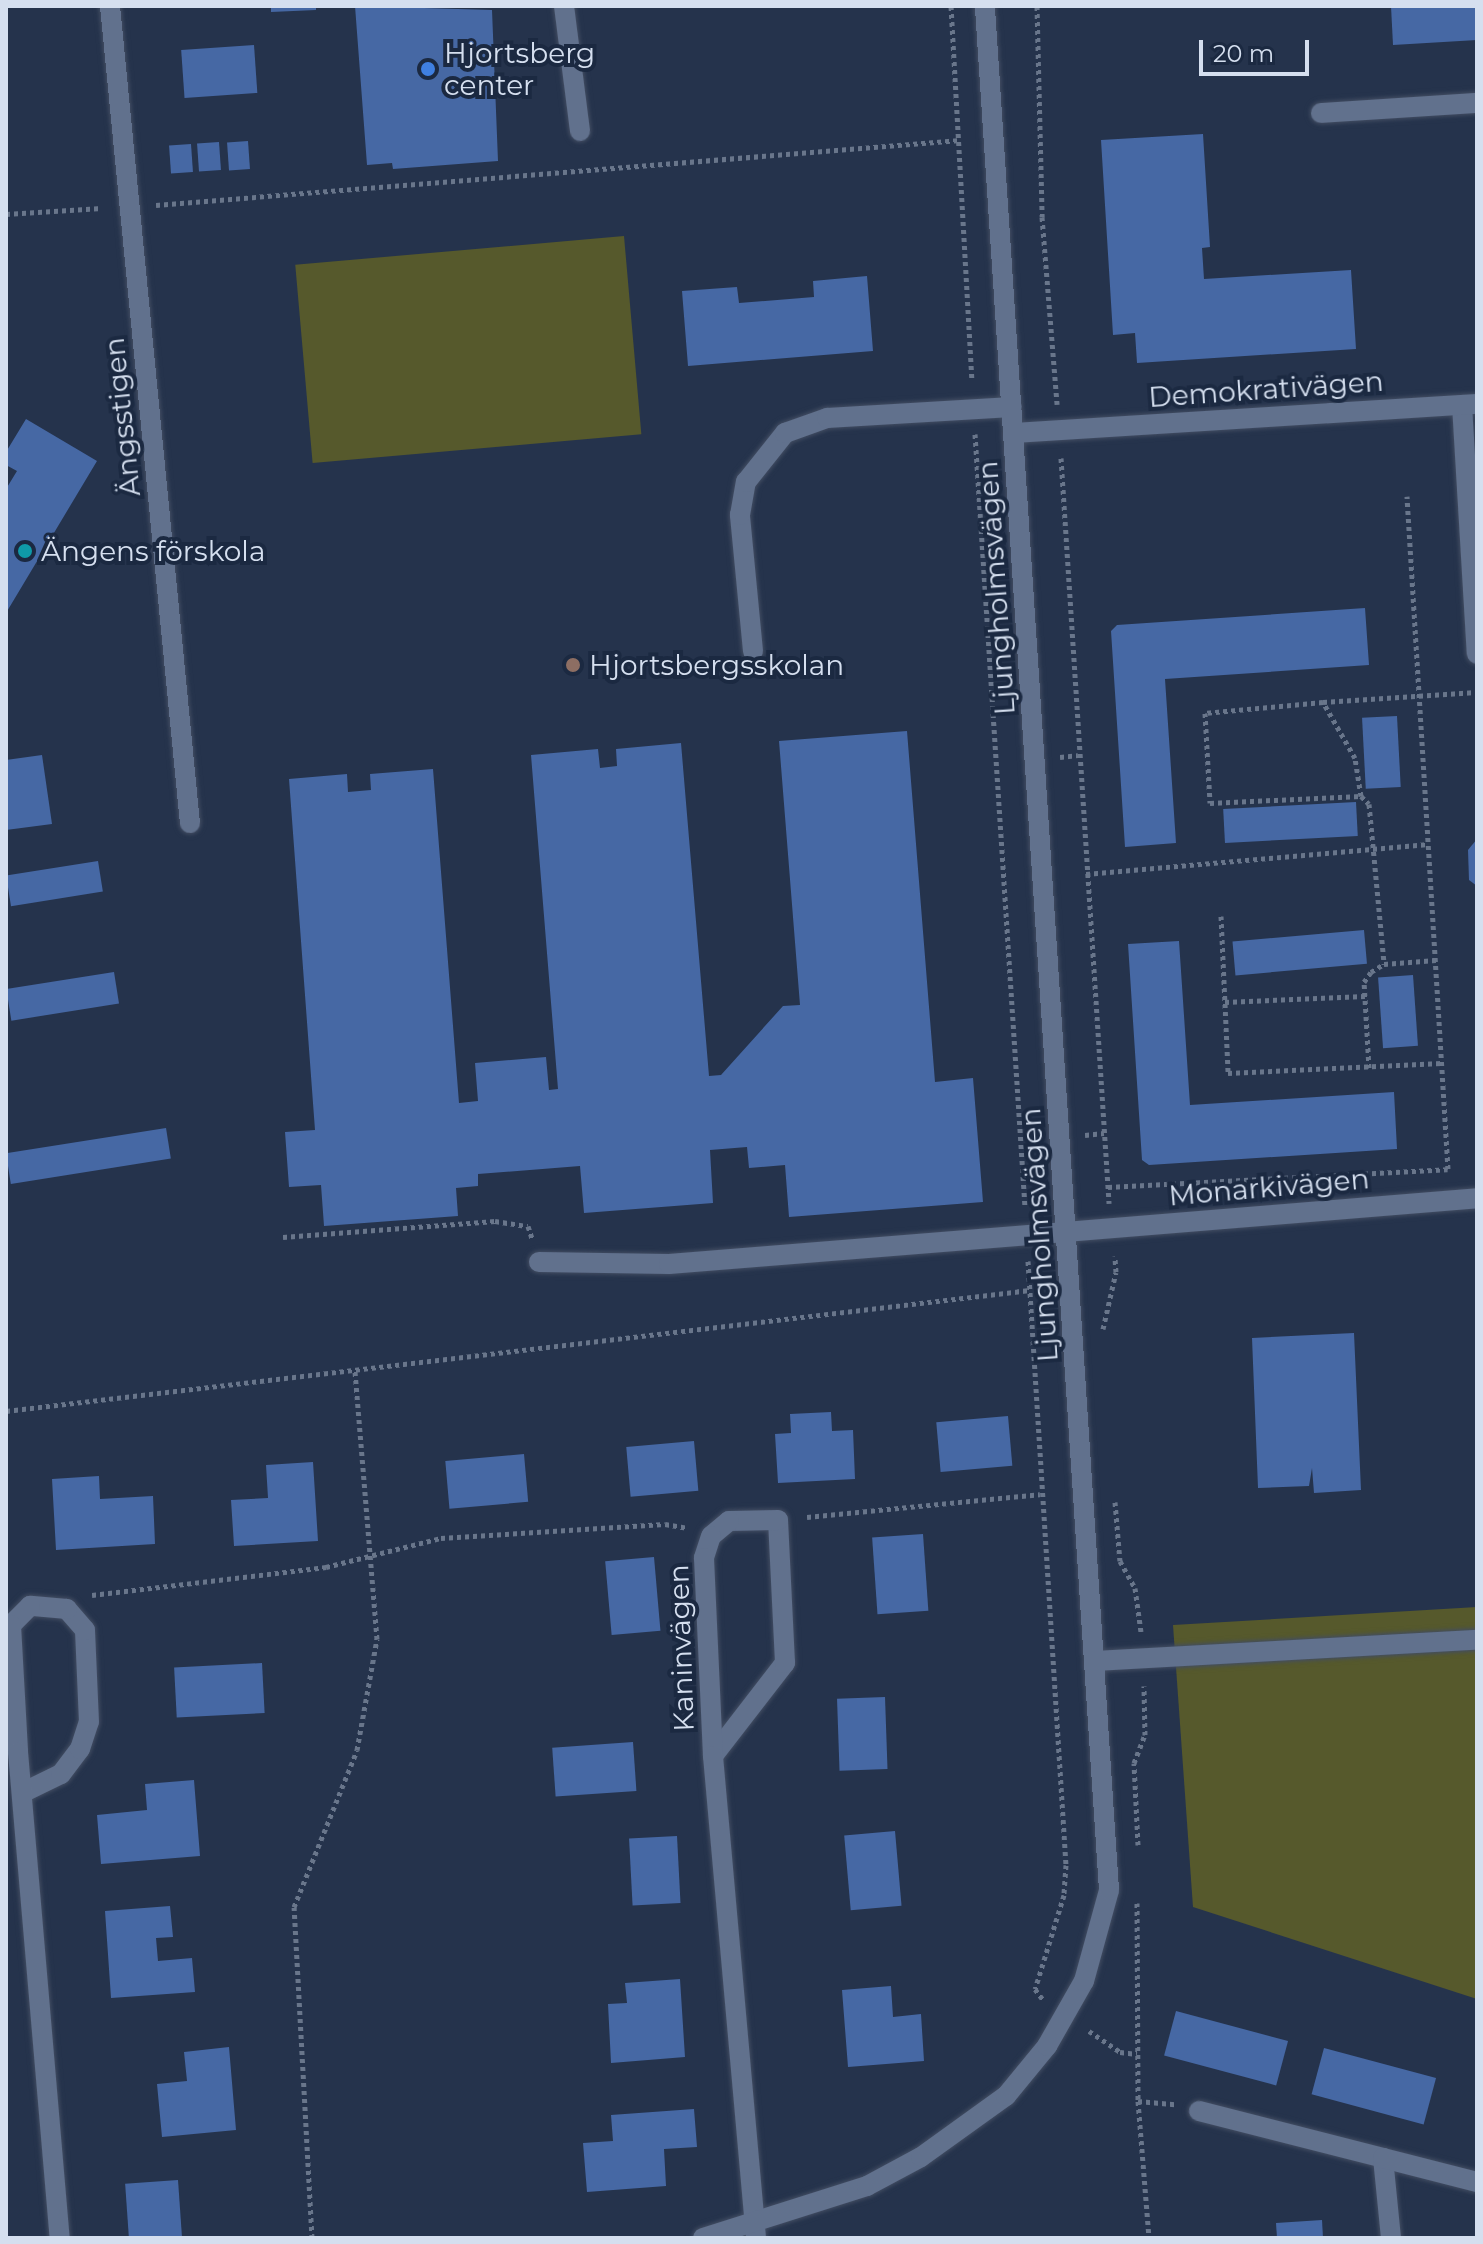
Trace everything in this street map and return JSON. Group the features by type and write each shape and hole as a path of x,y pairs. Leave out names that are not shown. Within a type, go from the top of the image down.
{"street":[{"name":"Ängsstigen","path":"110,6 190,823"},
{"path":"564,6 580,131"},
{"name":"Ljungholmsvägen","path":"703,2238 756,2232 867,2186 968,2126 1006,2096 1066,2016 1084,1981 1109,1890 985,6"},
{"path":"1321,113 1477,103"},
{"path":"1469,404 1477,654"},
{"name":"Demokrativägen","path":"1014,433 1469,404"},
{"path":"753,651 740,515 746,482 763,455 785,433 827,418 974,412 1012,407"},
{"name":"Monarkivägen","path":"539,1262 669,1264 1477,1198"},
{"name":"Kaninvägen","path":"713,1756 785,1663 778,1520 729,1521 711,1536 704,1558 713,1756 756,2232"},
{"path":"24,1792 61,1774 80,1749 89,1722 85,1630 67,1609 30,1606 11,1625 24,1792 60,2238"},
{"path":"1096,1661 1477,1640"},
{"path":"1199,2111 1477,2182"},
{"path":"1383,2158 1391,2238"}],"path":[{"path":"951,6 984,628 1027,1237 1040,1494 1066,1865 1064,1895 1035,1989 1037,1996 1120,2052 1137,2054"},
{"path":"1037,6 1042,217 1116,1272 1104,1343"},
{"path":"6,214 129,207 960,140"},
{"path":"1108,1187 1448,1169 1407,496"},
{"path":"1361,796 1210,803 1205,713 1477,692"},
{"path":"1323,702 1355,758 1361,796 1369,804 1384,964"},
{"path":"1086,874 1429,844"},
{"path":"1221,916 1228,1073 1442,1063"},
{"path":"1369,1068 1364,982 1384,964 1436,960"},
{"path":"1225,1002 1365,996"},
{"path":"283,1237 495,1221 528,1226 539,1262"},
{"path":"6,1411 1030,1290"},
{"path":"312,2238 294,1907 360,1735 377,1639 374,1555 355,1369"},
{"path":"1114,1485 1120,1561 1135,1588 1142,1659 1145,1735 1134,1763 1138,1852"},
{"path":"778,1520 1040,1494"},
{"path":"67,1609 102,1590 326,1567 441,1538 650,1525 693,1529 711,1536"},
{"path":"1137,1894 1137,2054 1149,2238"}],"green space":[{"path":"624,236 641,434 313,463 295,265"},
{"path":"1477,1607 1477,1999 1193,1907 1173,1625"}],"building":[{"path":"271,6 316,6 316,10 271,12"},
{"name":"Hjortsberg center","path":"355,6 492,10 498,161 393,169 392,163 367,165"},
{"path":"1391,6 1477,6 1477,40 1393,45"},
{"path":"254,45 257,93 185,98 181,50"},
{"path":"1203,134 1210,247 1202,248 1204,279 1351,270 1356,349 1137,363 1135,333 1113,335 1101,140"},
{"path":"248,141 250,169 229,170 227,142"},
{"path":"219,142 221,170 199,171 197,144"},
{"path":"191,144 193,172 171,173 169,146"},
{"path":"867,276 873,351 688,366 682,291 737,287 739,303 814,297 813,281"},
{"name":"Ängens förskola","path":"26,419 97,461 6,613 6,489 17,471 6,465 6,452"},
{"path":"1365,608 1369,665 1165,679 1176,843 1125,847 1111,631 1117,625"},
{"path":"1397,716 1401,787 1366,789 1362,718"},
{"path":"907,731 935,1082 973,1078 983,1202 789,1217 785,1165 749,1168 747,1147 710,1150 713,1203 584,1213 580,1166 478,1174 478,1186 456,1188 458,1216 324,1226 321,1185 289,1187 285,1132 315,1130 289,779 347,774 348,792 371,790 370,774 433,769 459,1103 478,1101 475,1063 546,1057 549,1090 558,1089 531,755 598,749 600,768 617,766 616,749 681,743 709,1076 721,1075 783,1006 800,1005 779,741"},
{"path":"42,755 52,824 6,830 6,760"},
{"path":"1356,802 1358,836 1225,843 1223,809"},
{"path":"1477,839 1477,886 1469,880 1468,850"},
{"path":"98,861 103,892 11,906 6,876"},
{"path":"1364,930 1367,964 1235,975 1233,942"},
{"path":"1179,941 1190,1105 1394,1092 1397,1149 1149,1165 1142,1160 1128,944"},
{"path":"114,972 119,1004 11,1021 6,989"},
{"path":"1413,975 1418,1046 1383,1048 1378,977"},
{"path":"166,1128 171,1159 11,1184 6,1153"},
{"path":"1354,1333 1361,1490 1314,1493 1312,1468 1309,1486 1258,1488 1252,1338"},
{"path":"831,1412 832,1431 853,1430 855,1479 778,1483 775,1434 791,1433 790,1414"},
{"path":"1008,1416 1012,1466 941,1472 936,1422"},
{"path":"694,1441 698,1491 631,1497 626,1447"},
{"path":"524,1454 528,1502 449,1509 445,1461"},
{"path":"313,1462 318,1541 234,1546 231,1500 268,1498 266,1465"},
{"path":"99,1476 100,1499 153,1496 155,1544 56,1550 52,1479"},
{"path":"923,1534 928,1611 877,1614 872,1538"},
{"path":"654,1557 660,1631 612,1635 605,1561"},
{"path":"262,1663 265,1713 177,1718 174,1668"},
{"path":"885,1697 888,1769 840,1771 837,1699"},
{"path":"633,1742 636,1791 556,1797 552,1748"},
{"path":"194,1780 200,1856 101,1864 97,1815 147,1810 145,1784"},
{"path":"895,1831 902,1906 851,1910 844,1835"},
{"path":"677,1836 681,1903 633,1905 629,1839"},
{"path":"170,1906 173,1937 156,1938 158,1961 192,1958 195,1992 111,1998 105,1911"},
{"path":"680,1979 685,2057 611,2063 608,2004 627,2003 625,1983"},
{"path":"891,1986 893,2017 921,2014 924,2061 848,2067 842,1990"},
{"path":"1176,2011 1288,2041 1276,2085 1164,2055"},
{"path":"229,2047 236,2130 162,2137 157,2084 187,2081 184,2052"},
{"path":"1324,2048 1436,2078 1424,2124 1312,2094"},
{"path":"694,2109 697,2147 664,2149 666,2186 587,2192 583,2143 613,2141 611,2115"},
{"path":"178,2180 182,2238 129,2238 125,2184"},
{"path":"1322,2220 1323,2238 1277,2238 1276,2223"}],"place":[{"name":"Hjortsberg center","path":"428,69"},
{"name":"Ängens förskola","path":"25,551"},
{"name":"Hjortsbergsskolan","path":"573,665"}]}
